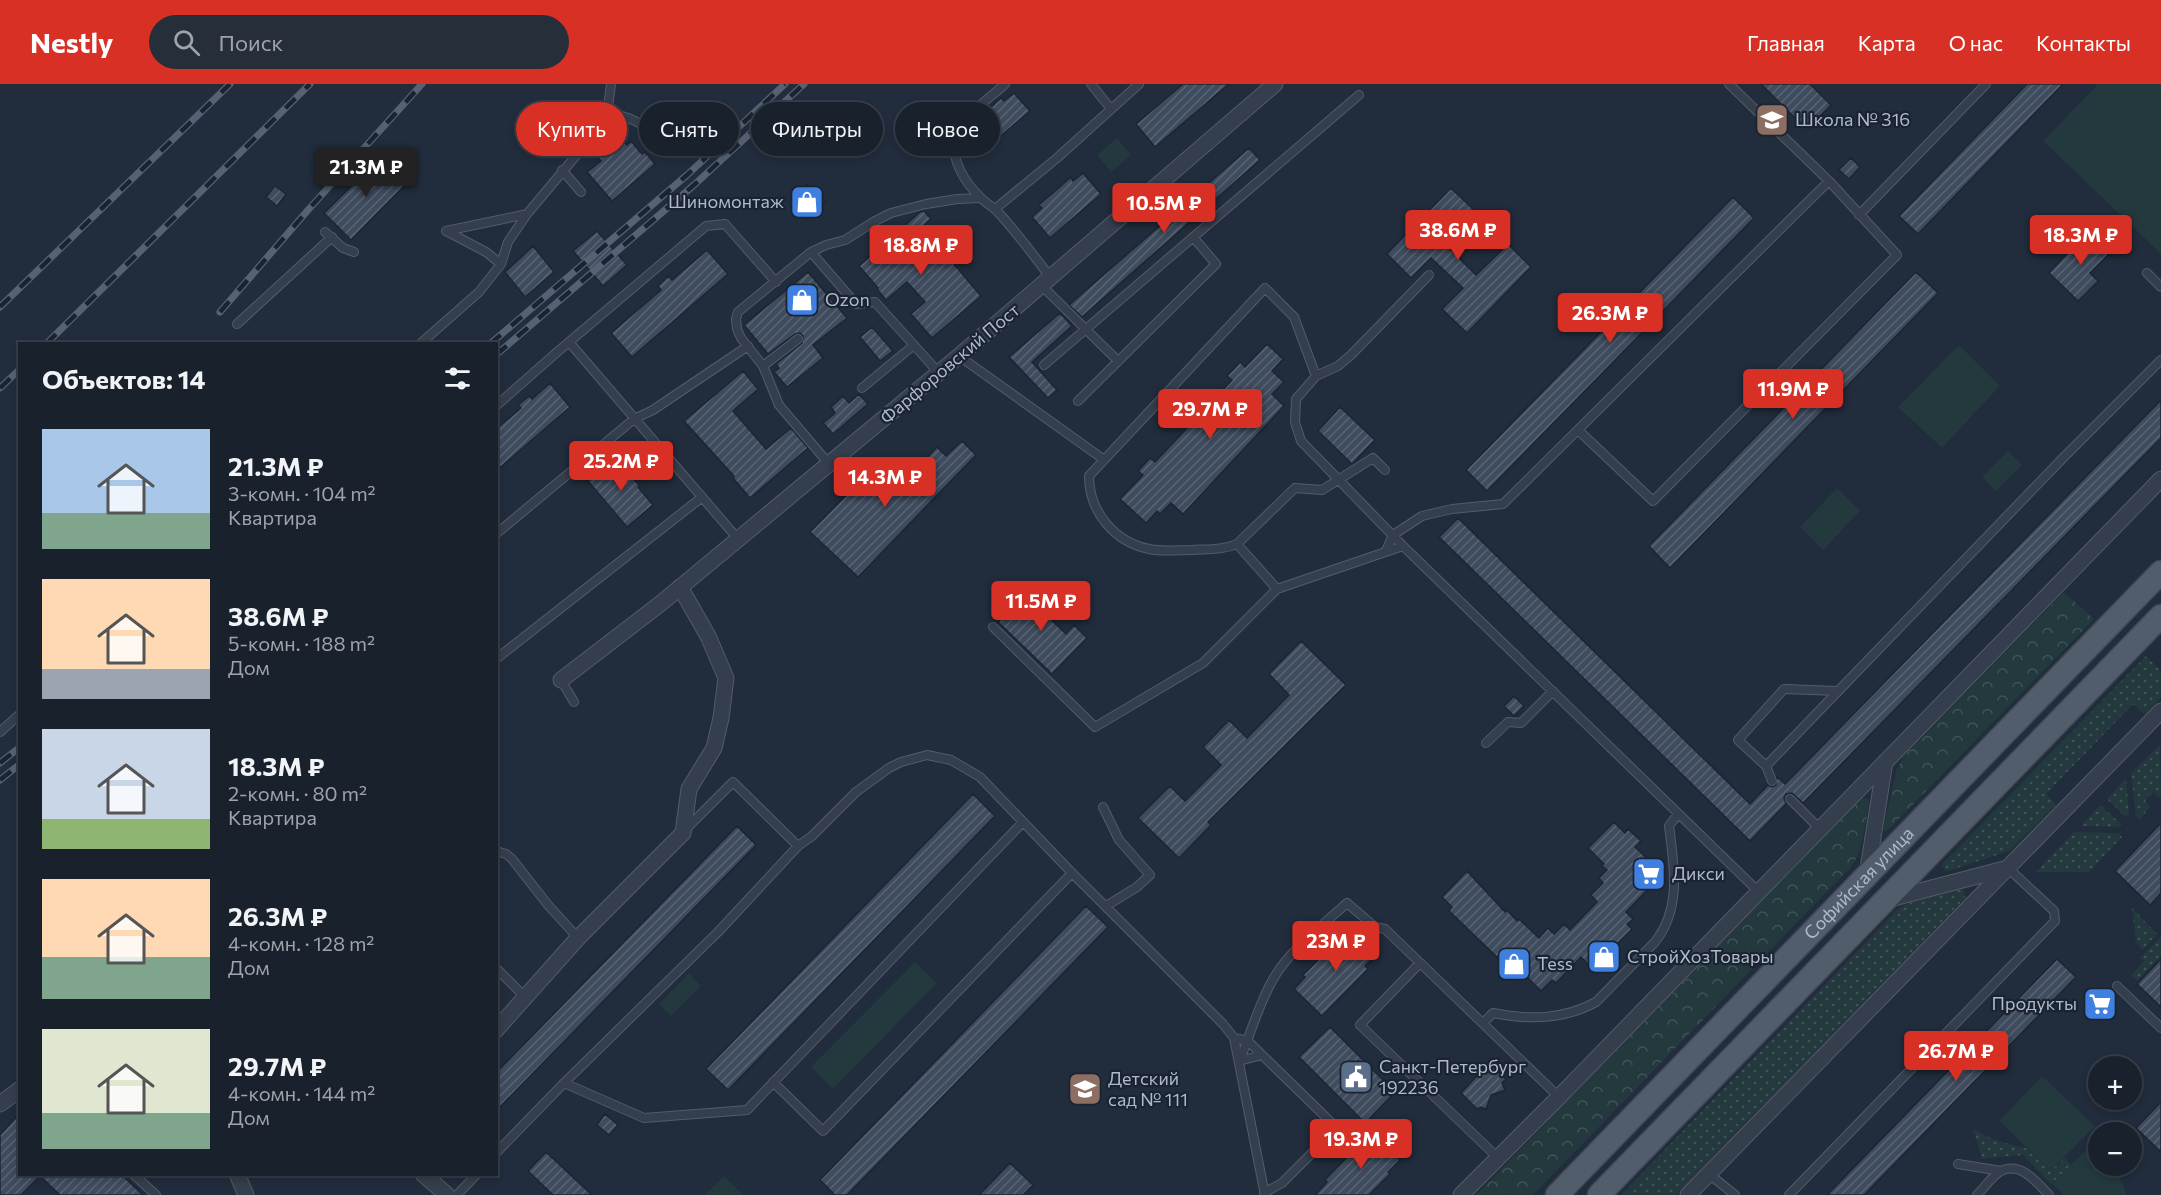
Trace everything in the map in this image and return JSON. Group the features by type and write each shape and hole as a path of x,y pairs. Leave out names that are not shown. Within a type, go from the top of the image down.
{"main road":[{"name":"Софийская улица","path":"1557,1195 2161,572"},
{"name":"Софийская улица","path":"1599,1195 2161,616"},
{"path":"1754,992 1775,1014"}],"street":[{"name":"Фарфоровский Пост","path":"561,680 680,587 939,373 1275,84"},
{"path":"1461,1195 2161,479"},
{"path":"498,1028 578,938 683,832 689,789 714,748 721,718 726,678 708,636 680,587"},
{"path":"1688,1195 2161,711"},
{"path":"1867,875 1885,762"},
{"path":"1886,900 2008,868"},
{"path":"0,1104 18,1090"},
{"path":"238,1176 246,1195"},
{"path":"425,1176 447,1195"}],"lane":[{"path":"608,102 610,84"},
{"path":"1005,84 962,123 955,136 954,152 959,167 966,181 981,198 995,209 1047,282 1118,361"},
{"path":"1091,84 1111,109"},
{"path":"995,209 1139,84"},
{"path":"1578,430 1653,501 1897,255 1829,181 1729,84"},
{"path":"1859,215 1986,84"},
{"path":"1044,365 1359,94"},
{"path":"422,342 479,292 501,264 508,242 527,214 575,156"},
{"path":"562,170 581,192"},
{"path":"1386,551 1393,535 1422,516 1435,512 1503,504 1829,181"},
{"path":"829,464 779,405 763,366 737,329 738,312 811,252 845,240 891,213 957,199 981,198"},
{"path":"501,264 486,252 446,231 527,214"},
{"path":"498,404 706,226 725,224 776,282"},
{"path":"237,324 329,235 343,248 354,252"},
{"path":"1078,401 1216,264 1193,237"},
{"path":"811,252 856,304 875,302 939,373"},
{"path":"2146,273 2161,287"},
{"path":"1429,275 1345,361 1316,376 1296,399 1294,410 1297,432 1301,441 1403,546 1759,892"},
{"path":"1316,376 1294,317 1265,288 1089,476 1091,496 1102,520 1126,540 1158,550 1228,548 1237,544 1295,488 1322,490 1373,458 1385,470"},
{"path":"763,366 798,339"},
{"path":"569,342 738,539"},
{"path":"862,388 914,345"},
{"path":"498,532 634,419 653,410 748,346"},
{"path":"959,356 1103,459"},
{"path":"1766,766 2161,360"},
{"path":"498,657 701,498"},
{"path":"1237,544 1277,589"},
{"path":"993,627 1095,727 1203,663 1277,589 1403,546"},
{"path":"561,680 574,702"},
{"path":"1772,782 1766,766 1738,740 1784,689 1837,691"},
{"path":"1486,743 1508,722 1521,723 1553,691"},
{"path":"0,732 18,716"},
{"path":"498,1151 719,931 798,846 812,836 871,780 901,762 927,755 951,760 980,777 1223,1024 1234,1038 1265,1194 1282,1184 1336,1128 1248,1041 1234,1038"},
{"path":"683,832 733,782 798,846"},
{"path":"1790,799 1820,829"},
{"path":"1103,807 1119,840 1150,875 1137,887 1106,906"},
{"path":"1483,1023 1493,1013 1535,1018 1570,1013 1586,1008 1596,1002 1655,942 1663,932 1674,896 1674,865 1669,826 1678,814"},
{"path":"564,1083 644,1118 747,1110 1023,822"},
{"path":"498,852 512,859 548,905 578,938"},
{"path":"1789,1195 2055,921 2054,911 2008,868"},
{"path":"773,1082 823,1131 1072,873"},
{"path":"1239,1061 1280,969 1292,954 1347,903 1375,927 1385,928 1559,1097"},
{"path":"1420,963 1360,1025 1497,1158"},
{"path":"498,970 526,998"},
{"path":"2117,986 2161,1028"},
{"path":"1239,1061 1262,1055"},
{"path":"1958,1164 2001,1171 2016,1169 2027,1173 2049,1195"},
{"path":"1977,1195 2001,1171"},
{"path":"1709,1174 1735,1195"},
{"path":"135,1176 156,1195"},
{"path":"457,1195 475,1176"}],"green space":[{"path":"2098,84 2161,84 2161,254 2043,141"},
{"path":"1117,138 1131,155 1111,172 1097,155"},
{"path":"1959,345 2000,386 1942,448 1898,407"},
{"path":"2008,451 2022,465 1996,491 1982,477"},
{"path":"1837,488 1860,511 1823,550 1800,527"},
{"path":"2064,592 2094,619 1887,831 1884,831 1896,771 1903,757"},
{"path":"2146,656 2161,671 2161,697 2145,715 2133,704 2046,794 2056,805 2009,851 1945,871 1942,864"},
{"path":"2160,745 2161,795 2159,798 2153,792 2145,801 2150,807 2140,819 2136,816 2131,773"},
{"path":"2126,778 2129,814 2126,817 2107,799"},
{"path":"1862,798 1868,799 1869,803 1865,828 1855,861 1850,868 1533,1195 1476,1195"},
{"path":"2100,805 2121,824 2118,827 2081,826"},
{"path":"2074,832 2118,833 2122,837 2089,872 2036,872"},
{"path":"1961,889 1964,891 1965,898 1676,1195 1621,1195 1898,909 1906,904"},
{"path":"2132,908 2157,934 2143,950 2136,943"},
{"path":"2161,937 2161,956 2137,981 2131,975 2144,961 2140,958"},
{"path":"915,962 937,983 833,1089 811,1067"},
{"path":"689,973 701,986 671,1016 659,1004"},
{"path":"2042,1076 2091,1122 2088,1122 2088,1133 2051,1171 1999,1121"},
{"path":"1973,1129 1994,1140 2028,1149 2051,1171 2065,1158 2071,1165 2051,1184 2023,1155 1982,1159"},
{"path":"2087,1149 2088,1176 2116,1176 2126,1195 2064,1195 2052,1184"},
{"path":"724,1176 743,1195 705,1195"}],"building":[{"path":"1183,84 1229,84 1155,147 1136,124"},
{"path":"1761,84 1810,84 1831,105 1807,130"},
{"path":"2027,84 2063,84 1918,234 1899,216"},
{"path":"1014,93 1030,111 1000,137 1000,102 997,102 1001,98 1004,101"},
{"path":"631,141 639,150 639,156 648,156 655,164 612,201 587,172 601,161 597,156 627,156 627,145"},
{"path":"1249,148 1260,160 1082,317 1069,305"},
{"path":"381,157 407,183 351,240 324,213"},
{"path":"1851,158 1860,167 1849,179 1839,170"},
{"path":"1083,173 1101,194 1050,238 1032,217 1042,208 1039,205 1071,177 1073,181"},
{"name":"Шиномонтаж","path":"807,184 825,202 806,220 789,202"},
{"path":"275,186 286,194 277,206 266,197"},
{"path":"1451,188 1476,212 1445,244 1476,275 1508,244 1531,267 1467,333 1442,309 1463,288 1431,258 1411,278 1387,254"},
{"path":"1733,197 1754,218 1487,491 1466,470"},
{"path":"924,211 931,219 919,230 926,242 942,261 948,257 981,296 932,338 911,314 925,302 907,282 886,300 859,266 920,212"},
{"path":"2089,230 2111,252 2090,273 2098,281 2078,301 2049,273"},
{"path":"597,231 627,265 603,286 573,251"},
{"path":"533,246 554,272 525,297 505,272"},
{"path":"707,250 728,274 632,357 611,333 661,290 658,286 668,276 672,280"},
{"path":"808,272 847,318 813,345 823,358 787,387 774,372 779,368 776,364 802,343 803,336 800,333 795,334 768,354 744,325"},
{"path":"1916,272 1938,293 1670,568 1649,546"},
{"path":"1060,313 1072,326 1032,362 1057,390 1048,398 1009,357"},
{"path":"872,327 893,351 880,361 860,337"},
{"path":"1267,344 1283,359 1272,371 1284,382 1272,394 1284,406 1183,514 1171,503 1160,514 1157,511 1146,523 1120,499 1143,475 1138,471 1150,458 1155,462 1187,428 1183,423 1195,410 1200,414 1232,380 1227,376 1240,362 1245,367"},
{"path":"743,371 758,389 733,411 766,449 791,428 808,448 750,498 733,478 734,476 684,421"},
{"path":"550,383 570,407 498,469 498,427 521,408 518,405 530,396 532,399"},
{"path":"859,394 868,404 833,434 823,423 835,413 831,407 843,396 849,403"},
{"path":"2161,400 2161,438 1803,803 1792,793 1786,794 1784,798 1786,804 1750,841 1439,537 1458,518 1750,804 1768,785 1772,787 1776,785 1777,777 1785,784"},
{"path":"1340,407 1375,440 1352,464 1318,431"},
{"path":"962,441 976,455 858,577 810,532 879,462 902,484 937,447 946,456"},
{"path":"614,458 640,486 638,487 653,505 627,527 588,481"},
{"path":"1032,586 1045,599 1038,607 1066,634 1074,625 1087,638 1052,674 998,622"},
{"path":"1301,641 1346,685 1208,822 1211,825 1179,858 1138,818 1170,786 1185,801 1221,765 1203,747 1229,720 1247,738 1289,695 1269,674"},
{"path":"1514,696 1524,706 1514,716 1504,706"},
{"path":"973,794 995,816 728,1090 706,1069"},
{"path":"1614,822 1625,833 1628,829 1641,841 1635,847 1659,870 1648,882 1651,886 1626,912 1633,919 1627,924 1632,929 1598,963 1594,959 1588,964 1581,957 1556,983 1552,980 1541,991 1507,957 1504,959 1501,955 1498,958 1449,911 1452,907 1442,897 1467,871 1505,912 1507,910 1517,921 1519,919 1539,938 1548,928 1554,934 1564,924 1570,930 1597,902 1591,895 1603,883 1599,878 1607,870 1588,848"},
{"path":"2161,823 2161,893 2150,905 2115,871"},
{"path":"737,826 756,845 498,1109 498,1071"},
{"path":"1086,906 1108,927 847,1195 835,1195 820,1180"},
{"path":"1350,928 1377,954 1365,966 1368,969 1322,1016 1294,989 1305,977 1303,975"},
{"path":"2057,959 2076,977 1864,1195 1827,1195"},
{"path":"2161,959 2161,1007 2137,984"},
{"path":"1330,1027 1395,1092 1365,1123 1299,1057"},
{"path":"1489,1063 1506,1079 1502,1083 1505,1090 1491,1095 1486,1109 1480,1107 1477,1109 1461,1093"},
{"path":"2161,1102 2161,1152 2142,1134 2142,1122"},
{"path":"605,1114 618,1125 609,1135 597,1125"},
{"path":"18,1115 18,1176 40,1176 21,1195 0,1195 0,1135"},
{"path":"1372,1132 1400,1160 1388,1172 1390,1174 1369,1195 1315,1195 1327,1182 1325,1180"},
{"path":"546,1152 592,1195 553,1195 528,1171"},
{"path":"1010,1163 1033,1185 1023,1195 979,1195"},
{"path":"40,1176 123,1176 143,1195 60,1195"}],"railway":[{"path":"0,307 230,84"},
{"path":"48,342 310,84"},
{"path":"220,312 422,84"},
{"path":"492,342 687,175 785,84"},
{"path":"498,353 694,185 804,84"},
{"path":"0,388 18,371"},
{"path":"0,763 18,749"},
{"path":"0,780 18,766"}],"place":[{"name":"Школа № 316","path":"1772,120"},
{"name":"Шиномонтаж","path":"807,202"},
{"name":"Ozon","path":"802,300"},
{"name":"Дикси","path":"1649,874"},
{"name":"СтройХозТовары","path":"1604,957"},
{"name":"Tess","path":"1514,964"},
{"name":"Продукты","path":"2100,1004"},
{"name":"Санкт-Петербург 192236","path":"1356,1077"},
{"name":"Детский сад № 111","path":"1085,1089"}]}
